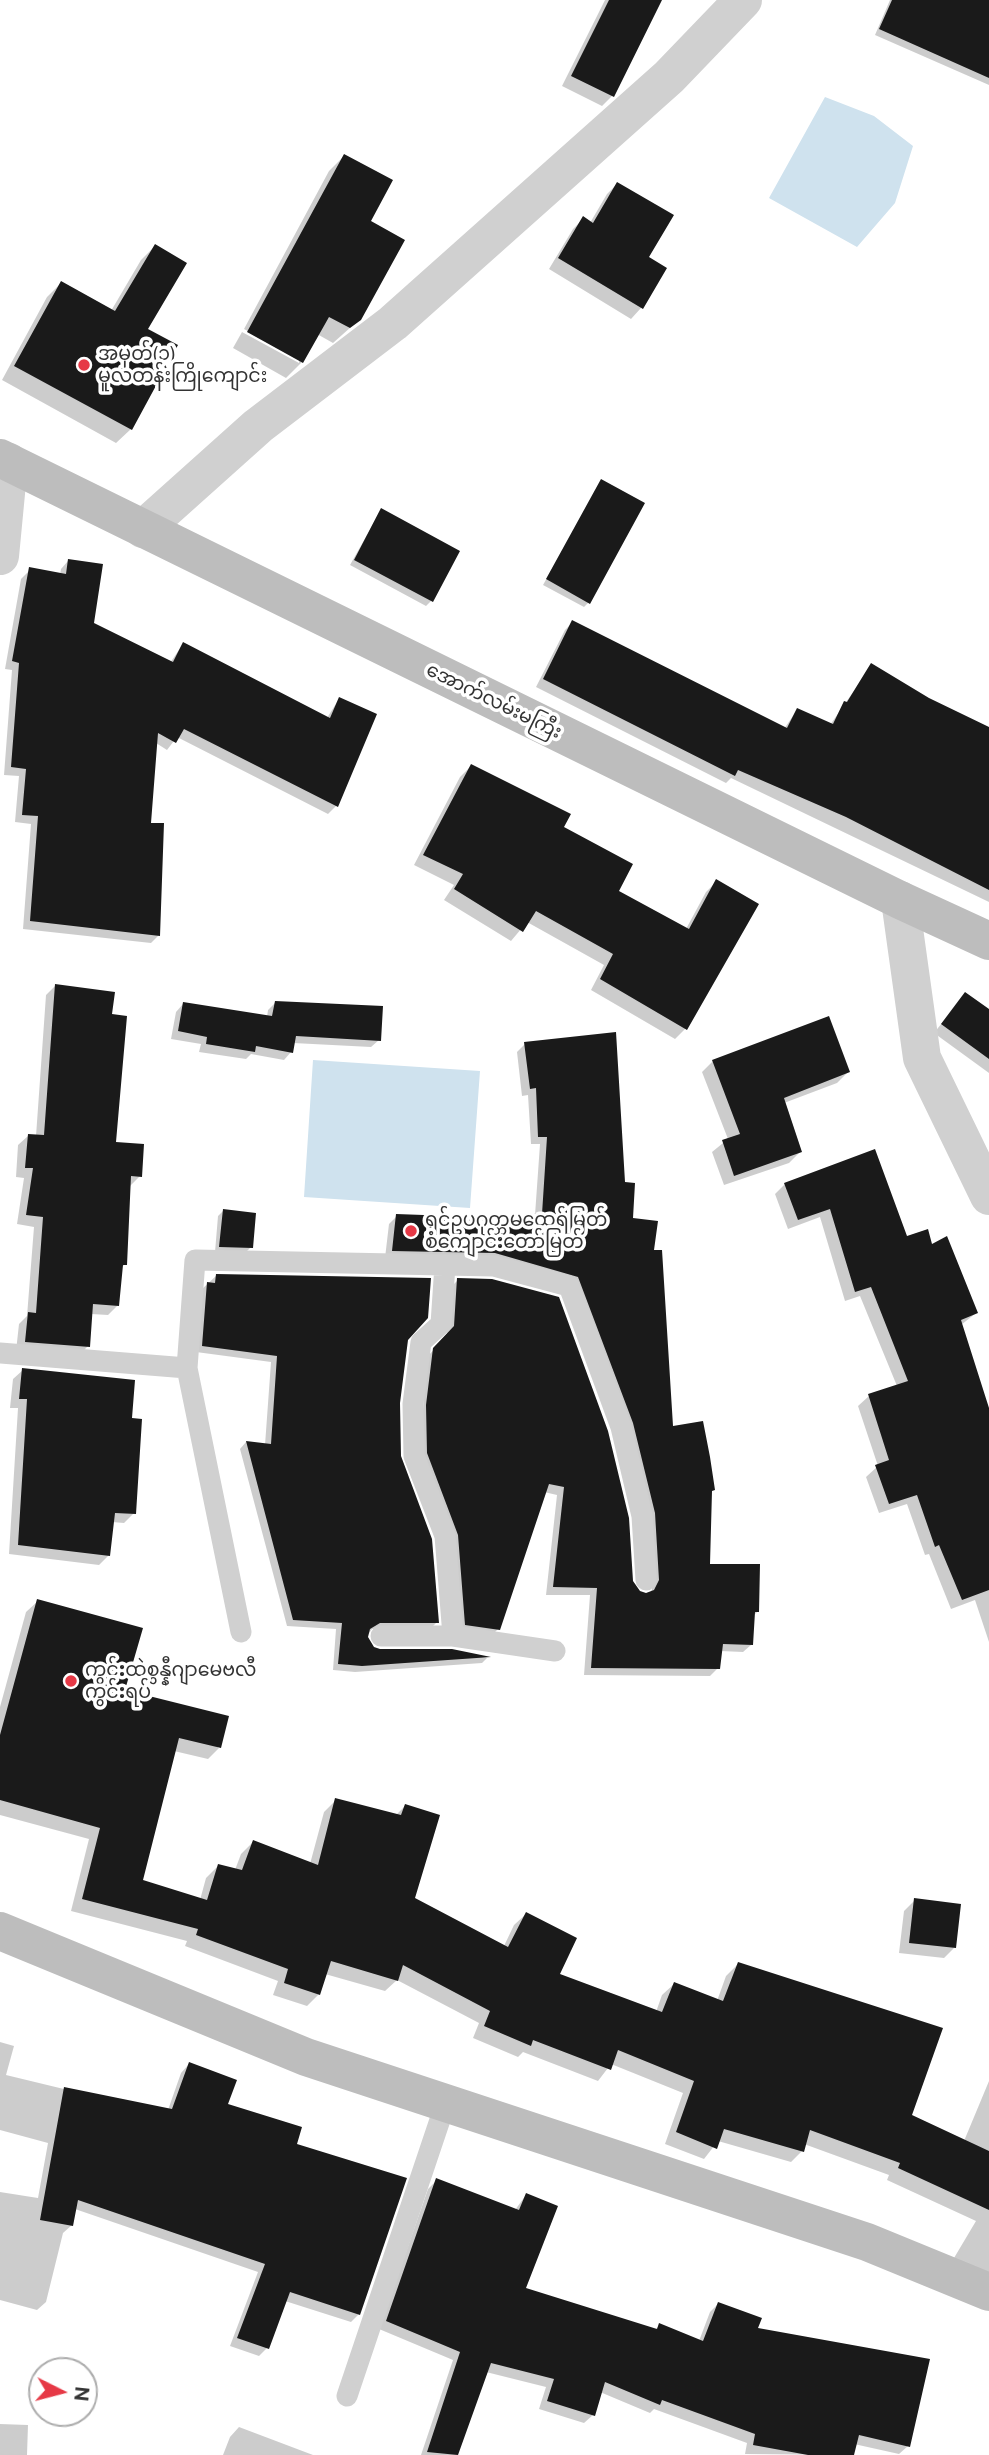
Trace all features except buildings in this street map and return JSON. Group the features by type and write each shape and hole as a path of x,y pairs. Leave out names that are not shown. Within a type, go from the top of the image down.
{"main road":[{"name":"အောက်လမ်းမကြီး","path":"4,460 900,901 989,941"},
{"path":"0,1931 306,2057 867,2242 989,2292"}],"street":[{"path":"142,529 258,426 393,323 669,77 743,0"},
{"path":"0,556 4,460"},
{"path":"900,901 922,1058 989,1196"}],"lane":[{"path":"240,1632 187,1368 195,1259 494,1266 569,1286 621,1427 642,1516 646,1580"},
{"path":"445,1265 440,1324 421,1342 413,1404 414,1456 445,1536 453,1636"},
{"path":"0,1353 187,1368"},
{"path":"381,1636 453,1636 555,1651"},
{"path":"347,2396 446,2102"}],"water":[{"path":"825,97 874,116 913,146 895,203 857,247 769,198"},
{"path":"313,1060 480,1071 470,1208 304,1197"}],"place":[{"name":"အမှတ်(၃) မူလတန်းကြိုကျောင်း","path":"84,365"},
{"name":"ရှင်ဥပဂုတ္တမထေရ်မြတ် စံကျောင်းတော်မြတ်","path":"411,1231"},
{"name":"ကွင်းထဲစွန္နီဂျာမေဗလီ ကွင်းရပ်","path":"71,1681"}]}
